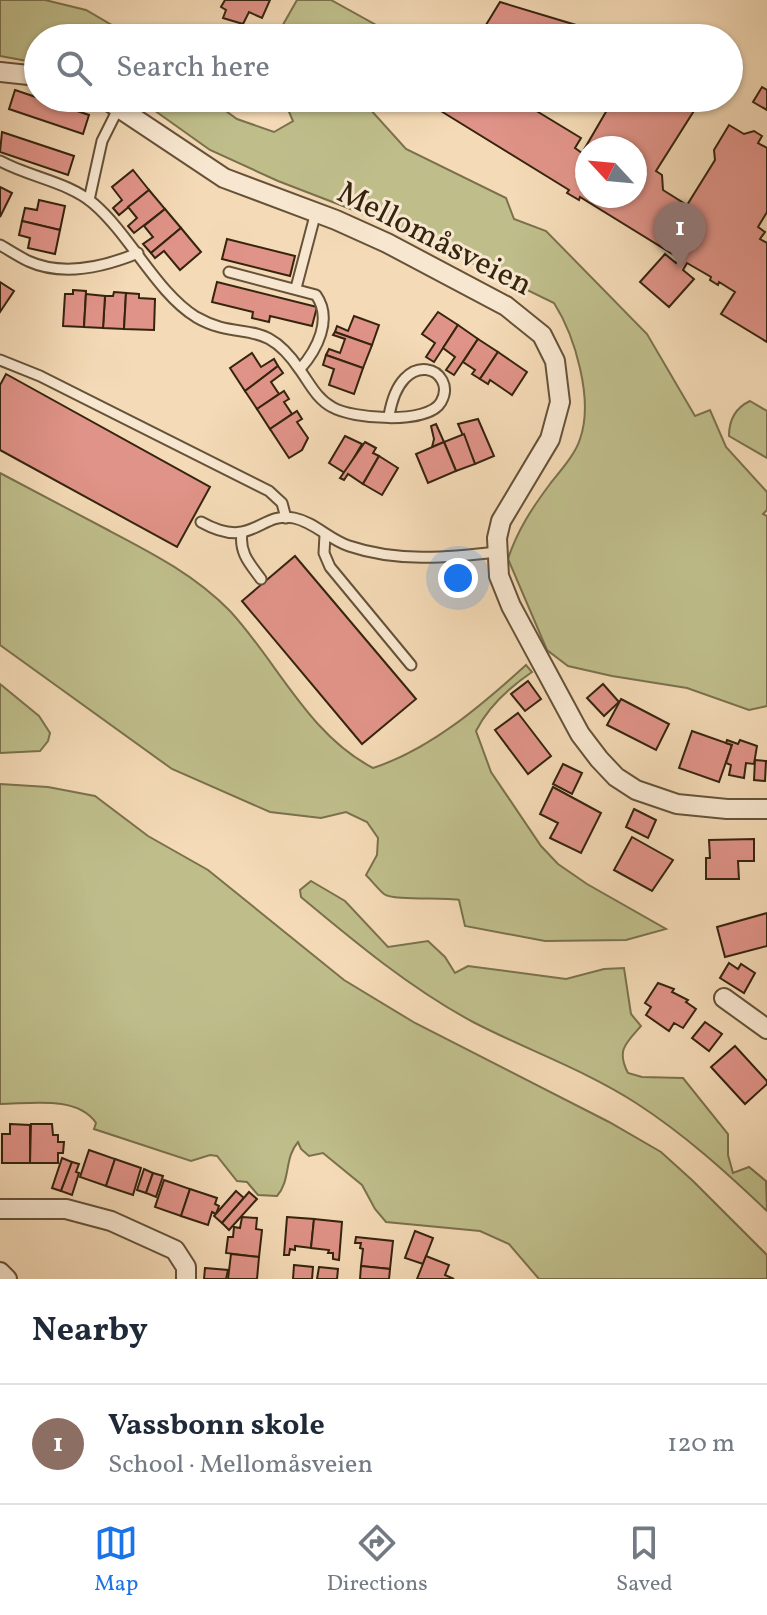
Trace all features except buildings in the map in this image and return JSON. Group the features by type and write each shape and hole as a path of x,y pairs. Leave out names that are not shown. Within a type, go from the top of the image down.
{"street":[{"path":"0,72 24,75"},
{"name":"Mellomåsveien","path":"126,112 224,178 316,212 387,243 496,300 531,324 549,347 558,373 558,414 544,449 501,521 496,552 503,588 527,640 580,734 607,769 636,790 666,802 727,809 767,809"},
{"path":"724,998 767,1029"},
{"path":"0,1209 66,1209 111,1221 175,1250 186,1267 186,1279"},
{"path":"0,1272 7,1279"}],"lane":[{"path":"89,200 109,112"},
{"path":"0,161 89,200 174,298 197,317 269,337 284,348 318,395 333,408 352,414 389,416 419,416 435,409 444,393 439,375 425,369 412,371 399,386 389,416"},
{"path":"296,288 316,212"},
{"path":"0,245 37,264 68,269 93,267 138,253"},
{"path":"229,272 316,295 324,309 324,316 313,354 300,369"},
{"path":"0,360 40,376 269,491 282,503 286,518"},
{"path":"201,522 220,532 242,533 286,518 303,521 355,548 391,556 442,557 496,552"},
{"path":"242,533 245,557 261,579"},
{"path":"325,535 324,553 330,567 411,665"}],"shaded area":[{"path":"0,0 45,0 86,10 110,24 24,24 24,60 0,56"},
{"path":"297,0 331,0 374,24 283,24"},
{"path":"157,112 227,112 237,119 274,132 293,121 289,112 373,112 406,149 506,198 514,219 546,231 647,334 695,416 710,410 726,447 767,492 767,510 763,514 767,516 767,706 749,710 687,688 568,666 547,650 508,559 531,511 575,451 584,423 580,369 569,333 554,303 400,228 278,181 210,150"},
{"path":"750,401 767,411 767,458 729,436 734,415"},
{"path":"0,473 157,556 202,586 247,631 312,717 350,754 373,768 435,738 474,710 526,665 532,672 500,698 476,731 491,772 541,846 558,864 666,929 626,940 545,941 465,926 459,900 389,896 380,890 366,875 377,855 378,838 367,822 346,812 321,818 270,812 172,769 0,645"},
{"path":"0,684 39,716 50,733 40,751 0,753"},
{"path":"0,784 48,787 95,796 148,836 208,870 344,980 415,1023 609,1122 661,1152 767,1255 767,1279 539,1279 509,1244 480,1231 386,1222 362,1185 323,1153 309,1156 298,1142 277,1196 258,1195 247,1182 237,1181 217,1156 191,1161 94,1129 96,1123 88,1114 65,1105 0,1104"},
{"path":"311,881 345,901 388,947 428,941 445,957 455,973 468,966 566,979 604,969 624,968 631,1014 641,1026 624,1047 624,1065 628,1073 642,1077 683,1078 728,1134 728,1155 733,1173 749,1167 766,1181 767,1211 704,1154 636,1103 597,1080 473,1022 405,979 301,897 300,890"}],"place":[{"name":"Vassbonn skole","path":"680,268"}]}
